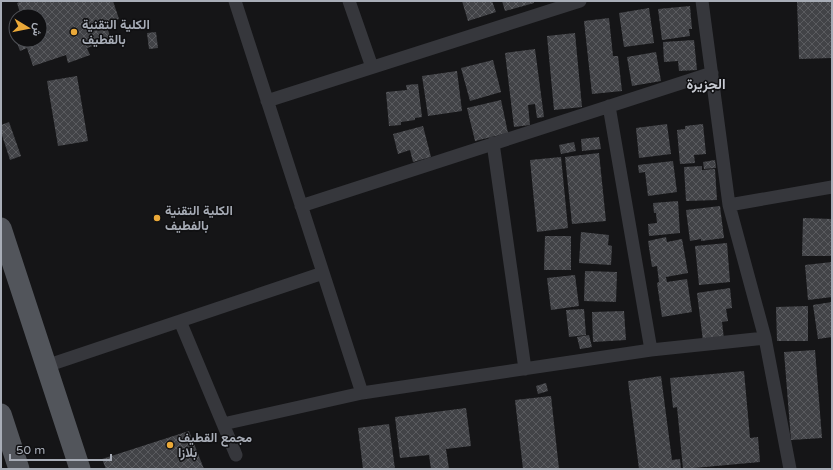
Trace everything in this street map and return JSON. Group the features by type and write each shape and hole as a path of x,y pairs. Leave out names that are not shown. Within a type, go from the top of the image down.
{"main road":[{"path":"1,228 80,469"},
{"path":"1,414 19,469"}],"street":[{"path":"235,1 362,393"},
{"path":"349,1 372,68"},
{"path":"267,101 580,1"},
{"path":"702,1 729,205 765,338 790,469"},
{"path":"301,206 712,73"},
{"path":"609,106 651,350"},
{"path":"493,143 525,369"},
{"path":"729,205 832,187"},
{"path":"46,366 323,273"},
{"path":"180,321 236,455"},
{"path":"223,424 362,393 651,350 765,338"}],"building":[{"name":"الكلية التقنية بالقطيف","path":"23,1 113,1 119,19 106,23 111,40 87,48 90,55 68,63 66,55 33,66 27,48 48,48 48,8 19,8 17,3"},
{"path":"462,1 492,1 496,12 468,21"},
{"path":"502,1 533,1 534,3 505,11"},
{"path":"797,1 832,1 832,58 799,59"},
{"path":"690,6 692,29 689,29 690,36 662,40 658,9"},
{"path":"649,8 654,43 624,47 619,13"},
{"path":"609,18 613,56 618,56 622,91 592,94 584,21"},
{"path":"156,32 158,48 149,49 147,33"},
{"path":"575,33 582,107 554,110 547,36"},
{"path":"694,40 697,70 679,71 678,61 664,62 663,42"},
{"name":"الكلية التقنية بالقطيف","path":"19,48 27,48 20,51"},
{"path":"535,49 544,117 537,118 535,104 528,105 530,125 514,127 505,53"},
{"path":"656,52 661,81 632,86 627,57"},
{"path":"493,60 501,92 470,101 461,68"},
{"path":"457,71 462,111 428,116 422,76"},
{"path":"77,76 88,141 58,146 47,81"},
{"path":"418,84 422,117 415,118 415,120 401,122 401,125 389,126 386,92 407,90 406,85"},
{"path":"501,100 508,133 475,141 467,108"},
{"path":"9,122 21,156 10,160 1,132 1,125"},
{"path":"667,124 671,154 639,158 636,128"},
{"path":"703,124 706,154 694,155 695,163 680,164 677,130 685,129 685,126"},
{"path":"423,126 431,157 413,162 410,150 398,154 393,134"},
{"path":"599,137 601,149 582,151 581,139"},
{"path":"574,142 576,151 561,154 559,145"},
{"path":"599,153 606,221 572,224 565,157"},
{"path":"561,157 568,228 537,232 530,160"},
{"path":"715,160 716,168 704,169 703,162"},
{"path":"673,161 677,192 648,196 645,172 639,173 638,165"},
{"path":"702,166 702,170 715,169 717,200 686,201 684,167"},
{"path":"678,201 680,233 649,236 648,224 657,223 653,203"},
{"path":"720,206 724,238 690,241 686,210"},
{"path":"803,218 832,219 832,256 802,256"},
{"path":"581,232 609,235 608,245 612,246 611,265 579,263"},
{"path":"545,236 571,236 571,270 544,270"},
{"path":"666,237 667,242 682,239 688,273 666,277 667,282 687,279 692,312 662,317 657,283 659,282 657,266 652,267 648,241"},
{"path":"727,243 730,282 699,285 695,246"},
{"path":"832,262 832,297 808,300 805,265"},
{"path":"585,271 617,272 616,302 584,301"},
{"path":"575,275 579,306 551,310 547,278"},
{"path":"730,288 732,308 726,309 728,321 722,322 724,339 703,341 697,293"},
{"path":"832,302 832,337 818,339 813,305"},
{"path":"808,306 808,341 777,341 776,307"},
{"path":"584,309 586,335 569,337 566,310"},
{"path":"624,311 626,340 593,342 592,312"},
{"path":"589,335 592,347 580,349 577,337"},
{"path":"815,350 822,438 791,440 784,352"},
{"path":"744,371 750,438 758,437 760,462 683,469 677,407 673,408 670,378"},
{"path":"661,376 672,460 680,459 681,469 639,469 628,381"},
{"path":"546,383 548,391 538,394 536,386"},
{"path":"551,396 559,469 523,469 515,400"},
{"path":"466,408 471,446 446,449 449,469 431,469 429,455 400,458 395,417"},
{"path":"389,424 395,469 363,469 358,428"},
{"name":"مجمع القطيف بلازا","path":"189,431 204,469 106,469 102,459"}],"place":[{"name":"الكلية التقنية بالقطيف","path":"74,32"},
{"name":"الكلية التقنية بالفطيف","path":"157,218"},
{"name":"مجمع القطيف بلازا","path":"170,445"}],"district":[{"name":"الجزيرة","path":"706,84"}]}
